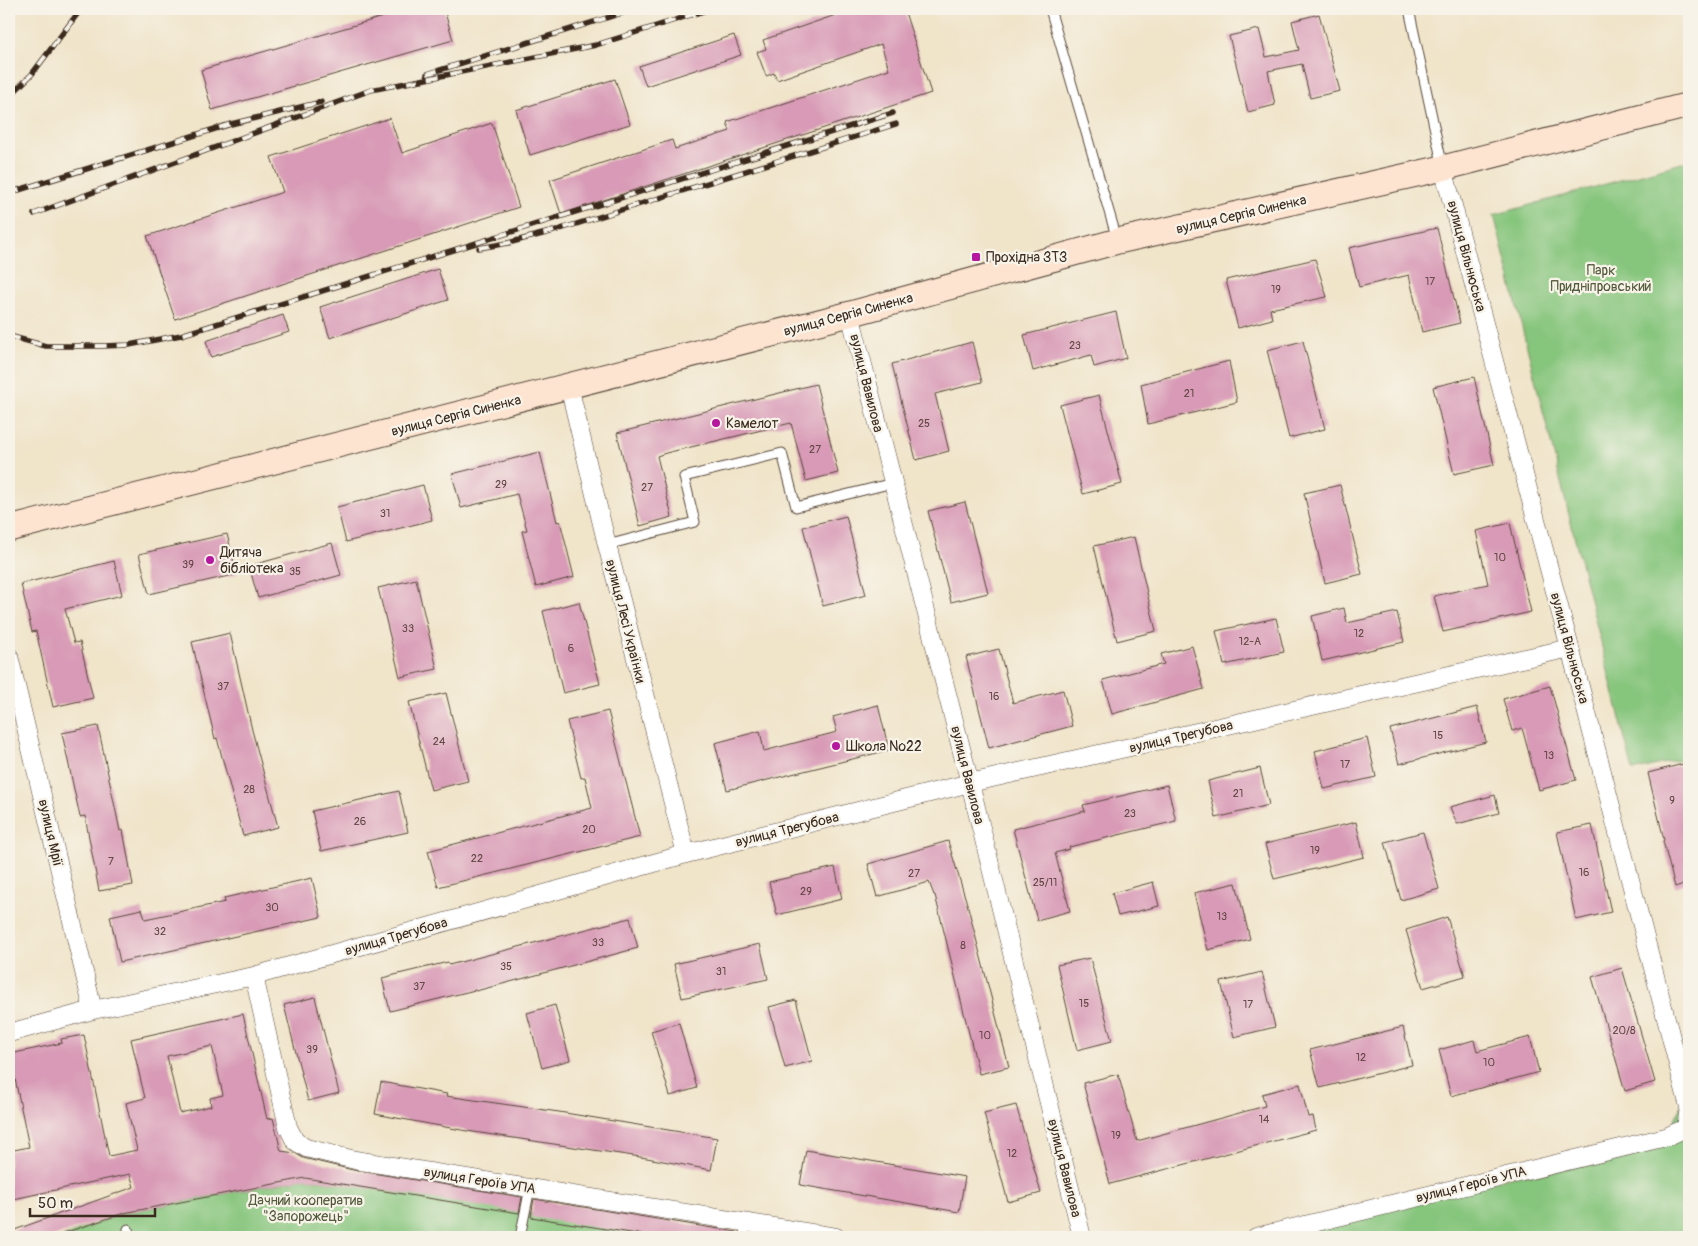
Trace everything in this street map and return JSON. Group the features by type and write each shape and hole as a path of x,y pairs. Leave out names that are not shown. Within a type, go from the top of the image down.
{"street":[{"name":"вулиця Сергія Синенка","path":"9,529 850,314 1118,241 1443,168 1689,105"},
{"name":"вулиця Вільнюська","path":"1443,168 1689,1107 1686,1128"},
{"name":"вулиця Вавилова","path":"850,314 970,783 1082,1237"},
{"name":"вулиця Лесі Українки","path":"569,386 686,854"},
{"name":"вулиця Трегубова","path":"9,1033 93,1010 254,976 686,854 970,783 1570,648"},
{"name":"вулиця Мрії","path":"9,656 93,1010"},
{"name":"вулиця Героїв УПА","path":"254,976 288,1127 295,1140 306,1148 355,1160 530,1188 745,1230 836,1237"},
{"name":"вулиця Героїв УПА","path":"1256,1237 1666,1137 1686,1128"}],"lane":[{"path":"1050,9 1118,241"},
{"path":"1409,9 1443,168"},
{"path":"607,544 695,522 684,478 782,453 796,507 893,482"},
{"path":"520,1237 530,1188"}],"green space":[{"name":"Парк Придніпровський","path":"1689,161 1689,757 1633,771 1494,215"},
{"path":"1689,1091 1689,1237 1274,1237 1666,1137"},
{"name":"Дачний кооператив \"Запорожець\"","path":"305,1178 677,1237 62,1237 124,1213"}],"building":[{"path":"410,9 444,9 453,40 212,110 201,70"},
{"path":"853,9 904,9 931,93 561,214 550,180 672,140 675,149 730,131 727,122 889,69 881,44 777,80 774,73 766,76 757,52 766,49 763,40"},
{"path":"1319,14 1340,91 1310,98 1302,64 1268,71 1275,105 1248,112 1229,36 1259,29 1266,57 1299,50 1292,21"},
{"path":"734,35 741,55 646,86 639,66"},
{"path":"615,79 630,124 530,155 516,110"},
{"path":"390,118 402,153 492,123 519,207 175,319 147,236 283,192 271,157"},
{"path":"1437,228 1460,323 1422,332 1409,275 1359,287 1349,248"},
{"path":"1315,259 1327,297 1270,309 1272,319 1238,328 1226,280"},
{"path":"438,269 448,300 330,338 320,307"},
{"path":"1116,312 1126,358 1094,367 1091,355 1033,371 1024,335"},
{"path":"283,315 289,332 211,357 206,341"},
{"path":"1303,341 1325,429 1289,438 1267,350"},
{"path":"972,342 982,382 935,394 949,451 916,460 892,364"},
{"path":"1229,361 1237,402 1148,424 1141,384"},
{"path":"1474,377 1494,465 1454,474 1433,387"},
{"path":"816,384 838,473 806,481 791,423 666,453 657,456 672,517 640,526 617,433"},
{"path":"1099,395 1122,484 1083,494 1060,405"},
{"path":"540,452 557,522 560,521 574,577 536,587 522,531 527,530 517,494 461,508 452,474"},
{"path":"423,485 432,520 346,542 337,507"},
{"path":"1340,485 1362,574 1325,583 1304,493"},
{"path":"965,502 988,593 951,602 928,511"},
{"path":"846,516 866,595 823,606 803,527"},
{"path":"1510,523 1531,612 1443,632 1434,596 1488,584 1476,531"},
{"path":"227,534 237,574 149,594 139,554"},
{"path":"1134,537 1156,631 1117,641 1094,546"},
{"path":"332,543 341,575 258,598 249,566"},
{"path":"114,561 122,595 65,609 74,643 80,642 93,698 53,707 36,631 32,632 21,584"},
{"path":"416,579 437,669 400,677 378,588"},
{"path":"579,602 600,684 563,693 543,611"},
{"path":"1344,608 1347,623 1397,612 1404,642 1322,661 1312,616"},
{"path":"1276,618 1284,652 1224,665 1216,631"},
{"path":"230,633 252,730 278,827 243,836 217,738 215,739 192,642"},
{"path":"1192,646 1204,689 1112,714 1103,680 1164,664 1161,654"},
{"path":"999,649 1013,703 1063,690 1072,726 989,748 966,657"},
{"path":"1550,686 1576,780 1539,790 1522,728 1512,731 1503,699"},
{"path":"446,693 468,781 431,790 409,702"},
{"name":"Школа №22","path":"878,705 889,750 727,790 715,743 760,731 764,751 837,732 833,717"},
{"path":"1477,707 1486,742 1399,764 1390,729"},
{"path":"608,711 640,837 438,887 428,851 592,808 585,777 581,778 567,721"},
{"path":"98,726 120,831 123,830 133,885 99,891 85,816 80,817 62,733"},
{"path":"1367,738 1376,777 1324,789 1315,751"},
{"path":"1683,764 1689,785 1689,882 1675,887 1648,773"},
{"path":"1260,768 1269,805 1216,818 1208,781"},
{"path":"1167,785 1176,821 1069,847 1070,849 1055,853 1070,911 1037,920 1013,829 1085,811 1083,805"},
{"path":"399,791 408,832 321,851 312,811"},
{"path":"1495,795 1499,813 1457,824 1450,807"},
{"path":"1356,822 1364,857 1274,879 1265,844"},
{"path":"1592,825 1611,912 1576,920 1557,832"},
{"path":"1423,832 1439,889 1401,900 1385,842"},
{"path":"948,841 968,907 1009,1067 979,1074 935,895 929,882 877,897 868,864"},
{"path":"835,867 842,899 777,915 769,882"},
{"path":"312,878 321,917 120,962 110,916 142,909 145,919 225,902 224,898"},
{"path":"1153,882 1159,906 1118,916 1112,893"},
{"path":"1236,883 1250,939 1208,950 1194,893"},
{"path":"1447,917 1465,976 1423,988 1406,930"},
{"path":"630,918 638,948 476,991 390,1011 382,978 448,962 449,965"},
{"path":"760,944 768,979 682,998 674,964"},
{"path":"1090,958 1112,1041 1077,1050 1057,965"},
{"path":"1622,968 1655,1082 1625,1091 1592,977"},
{"path":"1262,972 1275,1027 1234,1037 1221,982"},
{"path":"315,997 339,1093 308,1101 284,1005"},
{"path":"796,1000 812,1061 785,1068 769,1007"},
{"path":"555,1005 570,1060 542,1068 527,1013"},
{"path":"243,1014 267,1119 273,1118 281,1151 295,1153 303,1158 353,1170 522,1197 519,1213 305,1178 124,1213 52,1237 9,1237 9,1232 134,1187 130,1174 9,1200 9,1151 29,1147 10,1054 62,1043 61,1039 84,1035 109,1156 137,1150 126,1103 145,1098 131,1039","holes":["212,1046 223,1095 210,1098 211,1106 180,1113 167,1056"]},
{"path":"679,1023 697,1088 670,1096 651,1031"},
{"path":"1403,1027 1412,1065 1320,1088 1310,1050"},
{"path":"1530,1037 1539,1072 1451,1096 1439,1050 1474,1040 1477,1051"},
{"path":"1118,1074 1137,1141 1265,1106 1262,1094 1300,1084 1308,1117 1313,1116 1316,1130 1110,1184 1083,1083"},
{"path":"381,1082 447,1094 446,1096 717,1138 711,1170 647,1158 467,1131 375,1114"},
{"path":"1016,1105 1041,1193 1008,1202 984,1113"},
{"path":"806,1150 965,1177 959,1212 800,1185"},
{"path":"534,1199 737,1232 737,1237 656,1237 531,1217"}],"railway":[{"path":"9,97 32,74 81,9"},
{"path":"427,74 635,9"},
{"path":"34,214 371,90 596,45 710,9"},
{"path":"9,193 231,124 321,102"},
{"path":"9,336 46,346 102,346 129,345 181,335 893,113"},
{"path":"479,248 508,243 554,231 896,124"}],"place":[{"name":"Прохідна ЗТЗ","path":"976,257"},
{"name":"Камелот","path":"716,423"},
{"name":"Дитяча бібліотека","path":"210,560"},
{"name":"Школа №22","path":"836,746"}]}
